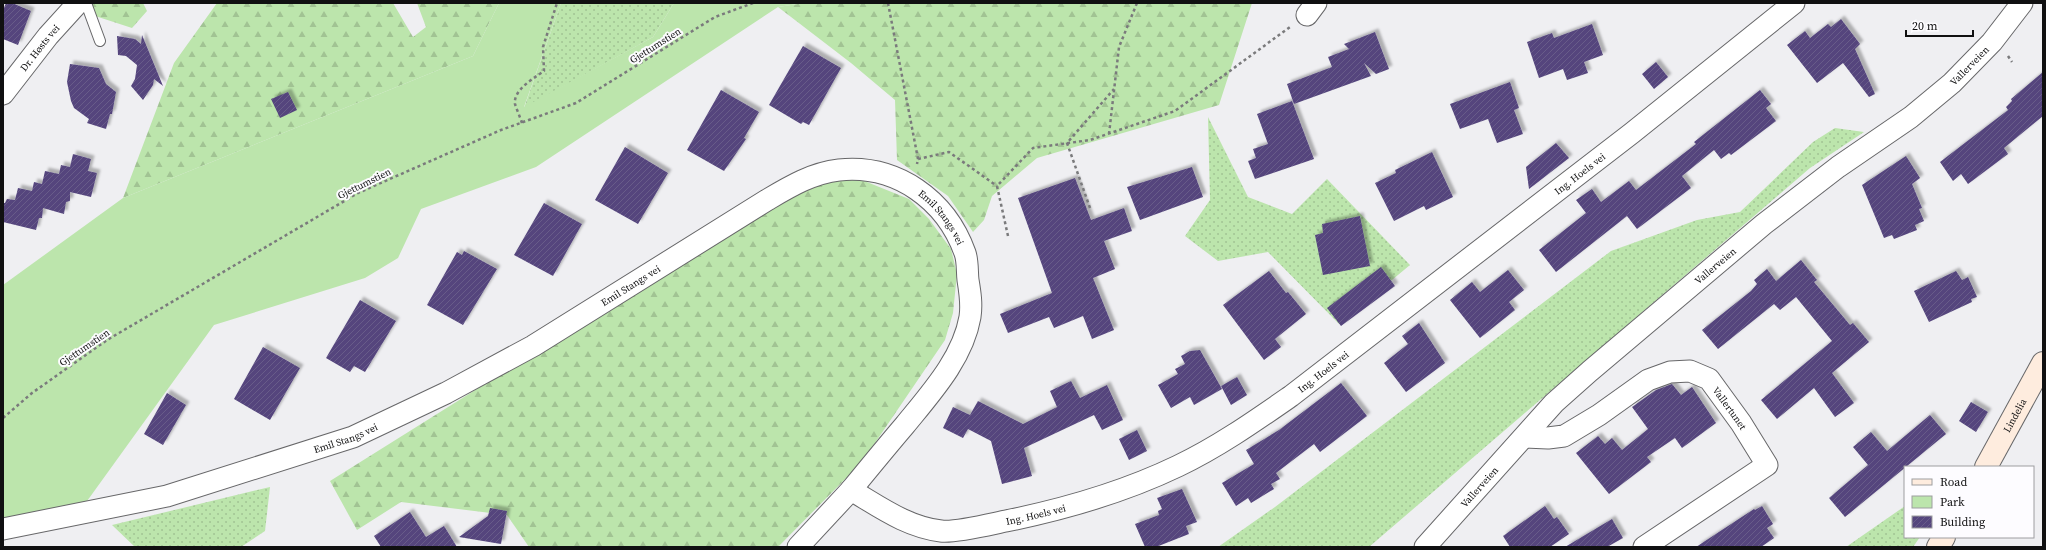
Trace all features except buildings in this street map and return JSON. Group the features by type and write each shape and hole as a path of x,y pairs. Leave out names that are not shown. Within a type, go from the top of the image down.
{"main road":[{"name":"Lindelia","path":"1987,466 2043,363"},
{"path":"1938,547 1943,538"}],"street":[{"name":"Dr. Høsts vei","path":"3,94 48,36 78,3"},
{"name":"Ing. Hoels vei","path":"851,490 911,525 942,532 982,526 1058,511 1121,490 1178,466 1234,436 1291,396 1632,133 1794,3"},
{"name":"Vallerveien","path":"1425,547 1554,403 1764,224 1838,167 1911,117 1952,83 1992,42 2022,3"},
{"name":"Emil Stangs vei","path":"3,529 167,496 353,437 446,393 533,346 767,200 806,178 838,170 868,170 889,175 912,186 933,201 949,222 965,254 971,300 970,317 960,347 936,387 851,490"},
{"name":"Vallertunet","path":"1525,437 1548,438 1564,436 1598,415 1648,380 1670,372 1690,371 1709,379 1741,423 1767,465 1644,547"},
{"path":"798,547 851,490"}],"lane":[{"path":"86,3 100,41"}],"path":[{"path":"522,123 515,102 518,93 530,81 544,71 542,47 557,3"},
{"name":"Gjettumstien","path":"3,418 32,393 107,340 358,193 522,123 576,103 715,17 753,3"},
{"path":"888,3 918,159 912,186"},
{"path":"1109,134 1119,46 1137,3"},
{"path":"997,186 1033,148 1090,140 1175,112 1312,9"},
{"path":"1067,143 1114,89"},
{"path":"1067,143 1090,208"},
{"path":"918,159 949,152 997,186 1008,236"}],"green space":[{"path":"74,3 143,3 147,11 132,28 89,14"},
{"path":"217,3 393,3 413,37 426,27 417,3 499,3 473,56 123,198 174,63"},
{"path":"499,3 561,3 524,107 653,37 674,3 804,3 778,7 536,167 421,209 398,258 365,278 214,325 77,515 3,528 3,285 123,198 473,56"},
{"path":"561,3 674,3 653,37 524,108"},
{"path":"804,3 1252,3 1219,105 1037,158 992,196 984,220 973,232 948,196 897,160 895,100 851,63 778,7"},
{"path":"1208,117 1248,197 1292,214 1327,179 1410,265 1339,324 1268,252 1218,261 1185,236 1210,200"},
{"path":"1835,128 1864,132 1810,168 1369,547 1218,547 1275,507 1611,251 1697,220 1740,212 1813,142"},
{"path":"847,174 909,199 929,219 951,249 957,274 953,313 945,340 862,462 778,547 529,547 507,515 401,502 357,530 330,481 769,206"},
{"path":"270,487 265,531 241,547 135,547 112,525"},
{"path":"1904,507 1904,538 1919,538 1913,547 1846,547"}]}
